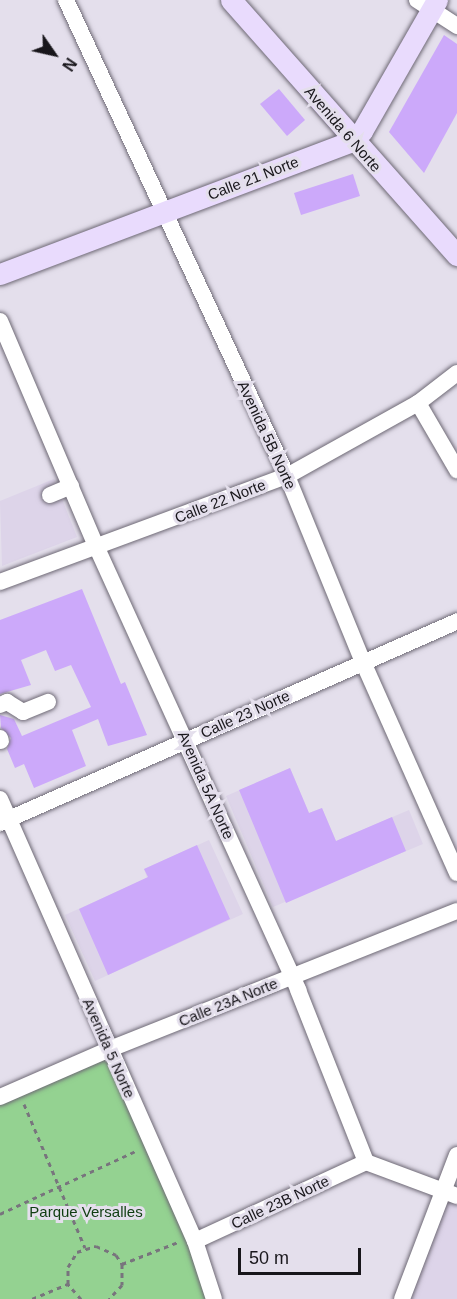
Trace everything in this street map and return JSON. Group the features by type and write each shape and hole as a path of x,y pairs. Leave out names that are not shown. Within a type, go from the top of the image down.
{"main road":[{"name":"Avenida 6 Norte","path":"231,0 352,141 457,255"},
{"path":"352,141 362,131 428,3"},
{"name":"Calle 21 Norte","path":"0,274 352,141"}],"street":[{"name":"Avenida 5B Norte","path":"67,0 162,213 287,476 363,662 457,873"},
{"path":"428,3 457,26"},
{"name":"Avenida 5A Norte","path":"0,321 97,548 292,977 366,1162"},
{"name":"Calle 22 Norte","path":"0,582 287,476 417,403 457,373"},
{"path":"417,403 457,470"},
{"path":"50,495 71,486"},
{"name":"Calle 23 Norte","path":"4,821 457,621"},
{"path":"0,705 7,702 22,712 48,702"},
{"name":"Avenida 5 Norte","path":"0,799 4,821 110,1049 151,1144 187,1241 214,1299"},
{"name":"Calle 23A Norte","path":"0,1097 110,1049 457,911"},
{"path":"402,1299 450,1194 457,1155"},
{"path":"366,1162 450,1194"},
{"name":"Calle 23B Norte","path":"187,1241 366,1162"}],"path":[{"path":"23,1103 85,1248"},
{"path":"0,1214 151,1144"},
{"path":"122,1264 187,1241"},
{"path":"68,1284 72,1259 85,1248 106,1248 122,1264 122,1285 109,1299"},
{"path":"32,1299 68,1284"},
{"path":"68,1284 81,1299"}],"shaded area":[{"path":"54,479 77,537 2,566 0,501"},
{"path":"290,768 309,813 322,808 336,841 409,810 423,844 273,907 226,796"},
{"path":"209,840 243,914 95,981 65,915 147,878 144,869"},
{"path":"442,1191 457,1196 457,1299 402,1299"}],"green space":[{"name":"Parque Versalles","path":"110,1049 214,1299 0,1299 0,1097"}],"building":[{"path":"444,35 457,44 457,113 424,173 389,132"},
{"path":"279,89 305,120 287,136 260,104"},
{"path":"353,174 360,196 301,215 294,193"},
{"path":"82,589 121,684 125,682 147,735 108,746 98,719 72,730 86,766 34,788 24,764 15,768 7,749 11,738 1,728 0,715 14,719 22,736 91,707 71,665 55,671 46,650 21,660 31,685 0,694 0,620"},
{"path":"290,768 309,813 322,808 336,841 392,817 406,851 286,903 239,790"},
{"path":"197,845 230,919 108,975 79,909 148,877 144,869"}]}
